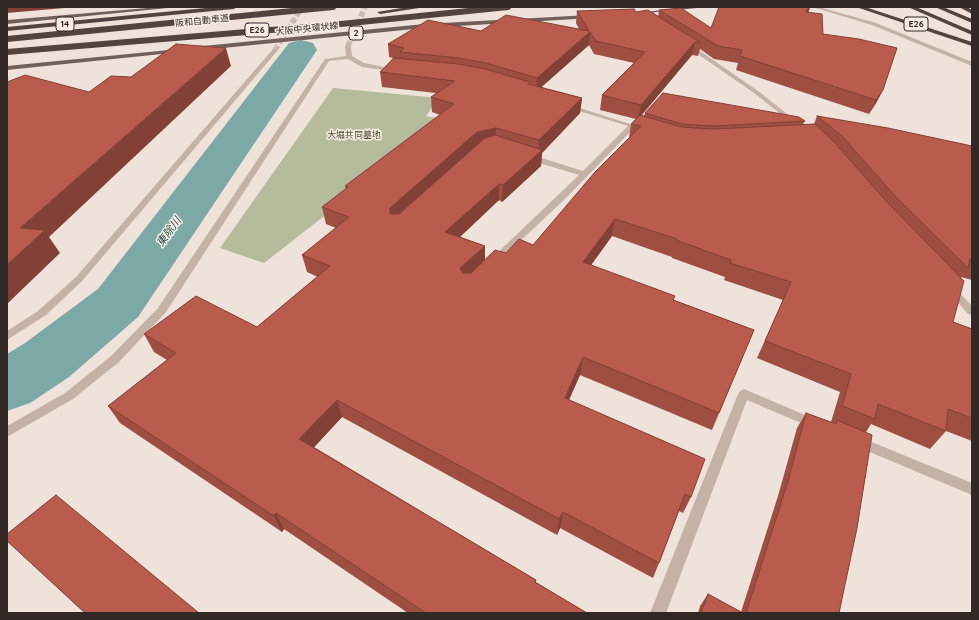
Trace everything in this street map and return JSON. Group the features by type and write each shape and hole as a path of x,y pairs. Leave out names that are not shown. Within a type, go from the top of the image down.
{"highway":[{"name":"14","path":"7,29 234,7"},
{"name":"阪和自動車道","path":"7,38 333,7"},
{"path":"373,13 423,7"},
{"name":"E26","path":"7,51 330,24 508,7"},
{"name":"E26","path":"859,7 972,44"},
{"path":"911,7 972,33"},
{"path":"938,7 972,21"},
{"path":"962,7 972,12"},
{"name":"阪和自動車道","path":"7,51 327,18"}],"main road":[{"path":"7,22 176,7"},
{"path":"629,14 705,7"},
{"name":"大阪中央環状線","path":"196,49 424,26 600,16"},
{"path":"7,68 188,50"}],"street":[{"path":"814,7 874,24 972,64"},
{"path":"637,13 650,21"},
{"path":"682,41 756,92 799,126"},
{"path":"348,46 349,57"},
{"path":"7,336 42,313 79,279 275,50"},
{"path":"7,432 69,396 115,359 162,310 327,60 349,57 362,65 405,71"},
{"path":"559,103 652,131"},
{"path":"490,266 632,126"},
{"path":"517,154 584,174"},
{"path":"946,284 972,312"},
{"path":"658,613 744,394 825,428"},
{"path":"847,437 972,489"}],"green space":[{"name":"大堀共同墓地","path":"333,88 439,98 426,116 447,120 264,263 220,248"}],"building":[{"path":"719,7 809,7 806,12 822,14 823,34 859,39 897,48 883,90 876,100 740,56 742,50 718,46 659,10 681,8 711,28"},
{"path":"634,9 636,12 648,10 701,43 695,42 641,105 602,95 645,52 596,41 590,32 537,78 486,63 459,58 400,52 404,48 388,44 428,20 481,31 506,15 589,31 577,11"},
{"path":"176,44 226,48 20,228 45,230 7,265 7,82 25,75 89,92 111,76 131,77"},
{"path":"394,58 458,64 485,69 530,82 528,84 582,98 539,140 496,128 477,132 390,208 390,214 399,214 485,138 495,135 542,150 503,185 499,184 445,232 485,246 460,268 463,273 471,273 495,250 506,253 519,239 533,245 595,172 641,126 631,124 640,115 681,127 714,129 815,124 834,142 887,202 964,281 953,322 972,329 972,418 948,409 946,431 878,404 875,419 842,406 851,374 765,341 791,282 730,263 731,260 676,240 677,239 615,219 583,262 675,296 673,300 754,330 719,413 583,357 565,398 705,459 691,497 685,494 659,563 563,512 559,519 337,400 299,439 536,580 535,582 587,613 426,613 276,513 274,516 108,406 176,353 144,334 196,296 257,327 330,266 302,255 349,217 322,207 348,187 345,186 454,104 431,97 455,81 380,72"},
{"path":"663,93 799,117 805,121 713,126 682,124 645,113"},
{"path":"817,116 888,128 972,146 972,259 970,259 968,268 895,196 842,136"},
{"path":"806,413 836,424 837,420 872,435 857,528 839,613 746,613 788,481"},
{"path":"56,495 199,613 85,613 7,541 7,534"},
{"path":"708,594 743,613 701,613"}],"waterway":[{"name":"東除川","path":"7,385 47,360 118,303 301,50"}],"tunnel":[{"path":"275,50 302,7"},
{"path":"348,46 365,7"}]}
